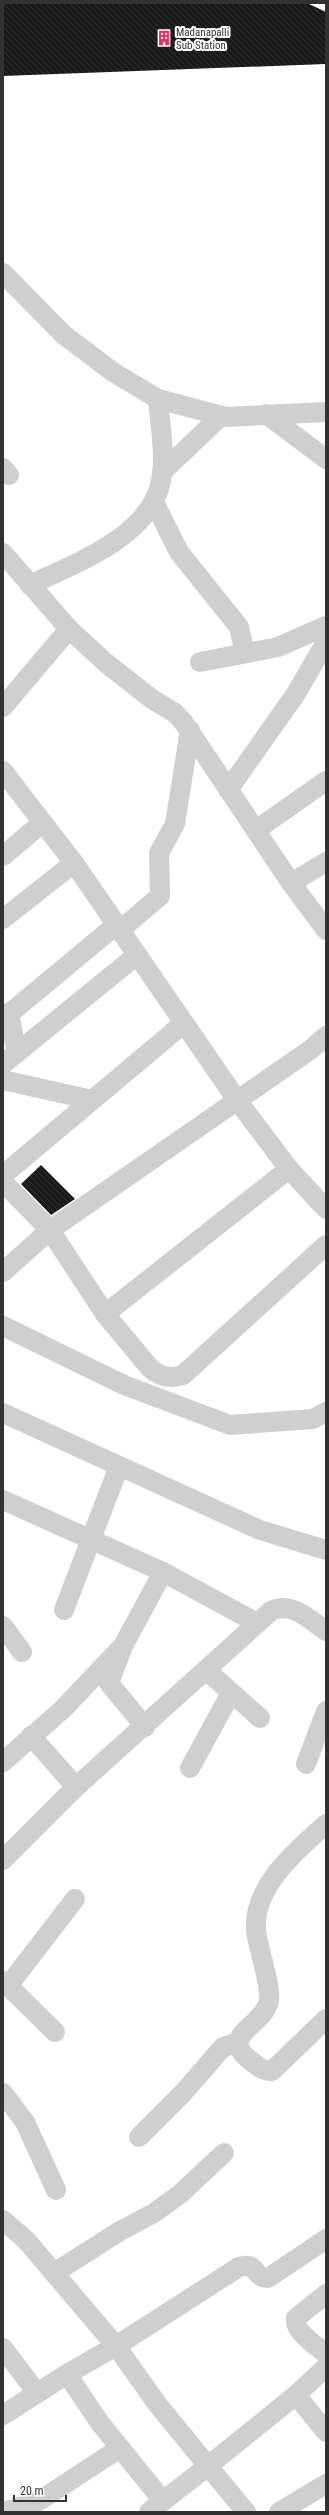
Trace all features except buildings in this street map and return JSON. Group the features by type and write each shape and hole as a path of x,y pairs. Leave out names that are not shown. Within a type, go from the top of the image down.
{"street":[{"path":"3,273 64,335 113,372 158,399 221,416 326,412"},
{"path":"30,585 86,558 126,535 141,521 154,502 162,472 158,399"},
{"path":"266,414 326,459"},
{"path":"162,472 221,416"},
{"path":"154,502 180,552 239,626 245,653"},
{"path":"3,553 69,629 106,663 152,699 175,713 190,730 228,790 291,883 326,930"},
{"path":"200,662 278,647 326,626"},
{"path":"3,707 69,629"},
{"path":"228,790 295,695 326,642"},
{"path":"10,1058 6,1014 160,896 159,853 176,824 190,730"},
{"path":"3,772 74,863 183,1024 237,1100 289,1169 326,1210"},
{"path":"256,830 326,781"},
{"path":"3,856 42,823"},
{"path":"291,883 326,862"},
{"path":"3,919 74,863"},
{"path":"10,1058 137,955"},
{"path":"7,1168 183,1024"},
{"path":"3,1272 50,1230 310,1050 326,1036"},
{"path":"3,1080 92,1100"},
{"path":"105,1314 289,1169"},
{"path":"3,1182 50,1230 105,1314 150,1368 158,1375 172,1378 183,1375 326,1245"},
{"path":"3,1326 124,1384 230,1425 313,1419 326,1412"},
{"path":"3,1413 260,1530 324,1544"},
{"path":"64,1610 92,1541 119,1466"},
{"path":"3,1500 163,1572 257,1623"},
{"path":"145,1727 109,1683 123,1646 163,1572"},
{"path":"3,1860 76,1787 145,1727 271,1611 279,1607 287,1608 300,1613 326,1631"},
{"path":"3,1626 22,1652"},
{"path":"3,1762 63,1709 123,1646"},
{"path":"206,1670 260,1718"},
{"path":"190,1768 231,1692"},
{"path":"306,1764 326,1711"},
{"path":"31,1736 76,1787"},
{"path":"326,1824 272,1878 261,1900 256,1929 269,2000 264,2011 239,2039 238,2043 241,2053 262,2069 272,2071 326,2019"},
{"path":"55,2032 6,1984 76,1899"},
{"path":"139,2137 183,2093 222,2047 238,2043"},
{"path":"3,2093 25,2122 56,2190"},
{"path":"54,2273 120,2231 154,2213 180,2194 224,2153"},
{"path":"3,2220 26,2240 116,2346 158,2405 246,2512"},
{"path":"3,2415 67,2374 116,2346 239,2267 247,2264 260,2275 268,2278 326,2238"},
{"path":"326,2294 296,2318 295,2322 298,2328 326,2354"},
{"path":"3,2348 36,2393"},
{"path":"67,2374 120,2448 156,2506 296,2395 326,2367"},
{"path":"296,2395 326,2432"},
{"path":"4,2512 39,2501 120,2448"},
{"path":"279,2512 326,2484"}],"place":[{"name":"Madanapalli Sub Station","path":"164,38"}]}
